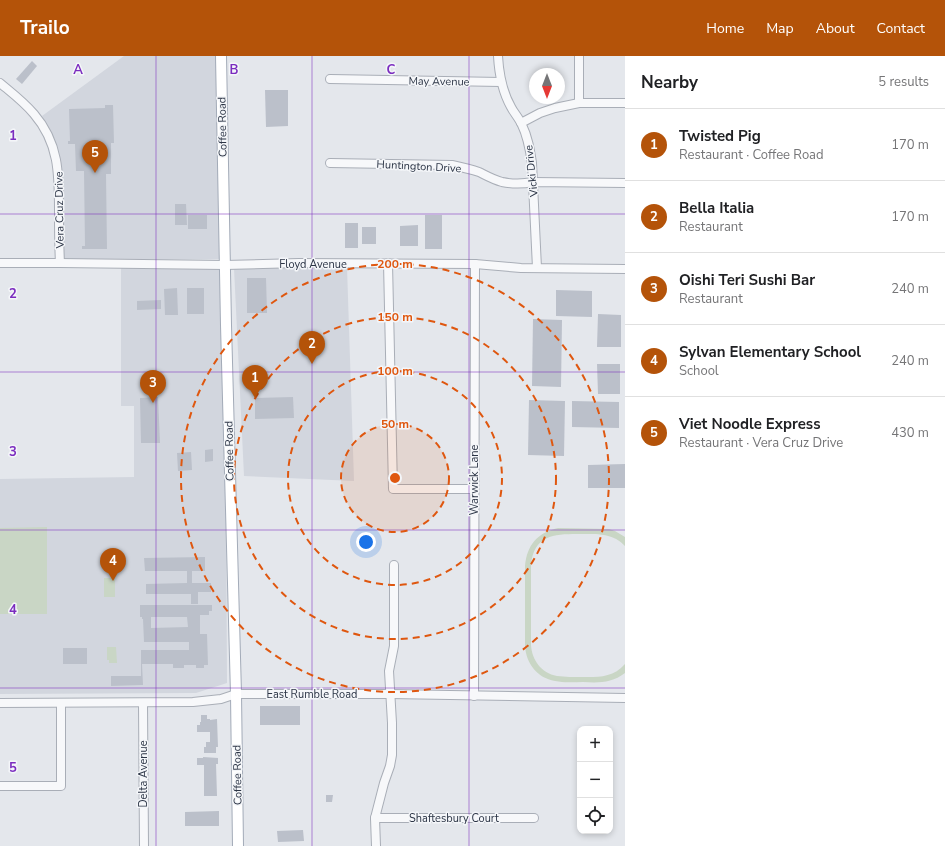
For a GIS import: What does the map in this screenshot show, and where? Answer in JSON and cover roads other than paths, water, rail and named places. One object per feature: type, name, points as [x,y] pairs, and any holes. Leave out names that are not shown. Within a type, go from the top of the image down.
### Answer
[{"type":"main road","name":"Coffee Road","points":[[221,56],[226,325],[236,694],[238,846]]},
{"type":"street","name":"Vicki Drive","points":[[498,56],[501,82],[505,95],[510,106],[521,122],[530,147],[537,268]]},
{"type":"street","points":[[579,56],[579,103]]},
{"type":"street","name":"May Avenue","points":[[330,80],[501,82]]},
{"type":"street","name":"Vera Cruz Drive","points":[[0,83],[25,104],[44,128],[50,140],[58,166],[60,263]]},
{"type":"street","points":[[521,122],[555,108],[579,103],[625,104]]},
{"type":"street","name":"Huntington Drive","points":[[330,163],[452,165],[465,168],[502,182],[522,184],[533,182],[625,183]]},
{"type":"street","name":"Floyd Avenue","points":[[0,263],[225,265],[388,263],[475,264],[521,268],[625,269]]},
{"type":"street","points":[[388,263],[393,489],[474,489]]},
{"type":"street","name":"Warwick Lane","points":[[474,696],[475,264]]},
{"type":"street","points":[[376,846],[375,818],[392,755],[389,671],[394,646],[394,565]]},
{"type":"street","name":"East Rumble Road","points":[[0,703],[193,702],[221,699],[236,694],[390,694],[625,698]]},
{"type":"street","name":"Delta Avenue","points":[[143,702],[144,846]]},
{"type":"street","points":[[0,786],[61,786],[62,703]]},
{"type":"street","name":"Shaftesbury Court","points":[[375,818],[534,818]]},
{"type":"place","name":"Viet Noodle Express","points":[[95,173]]},
{"type":"place","name":"Bella Italia","points":[[312,364]]},
{"type":"place","name":"Twisted Pig","points":[[255,398]]},
{"type":"place","name":"Oishi Teri Sushi Bar","points":[[153,403]]},
{"type":"place","name":"Sylvan Elementary School","points":[[113,581]]}]
